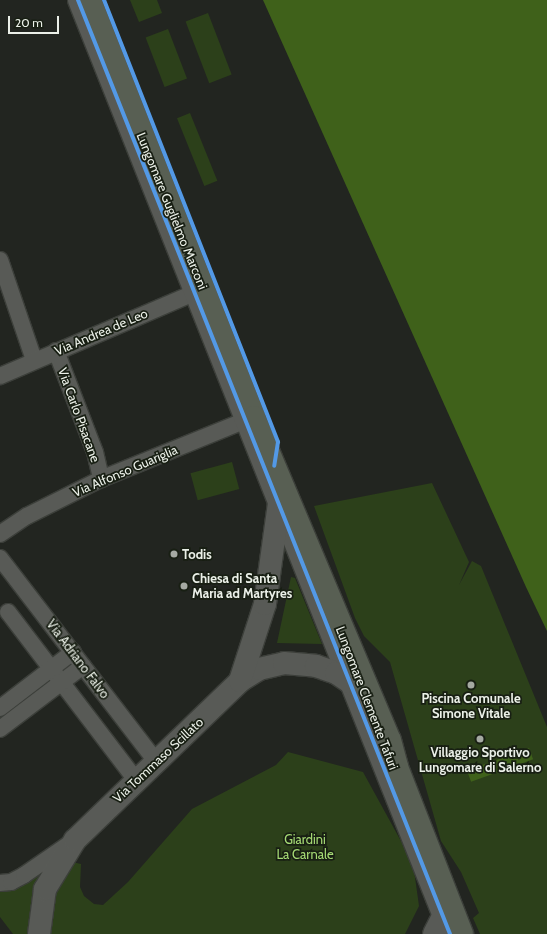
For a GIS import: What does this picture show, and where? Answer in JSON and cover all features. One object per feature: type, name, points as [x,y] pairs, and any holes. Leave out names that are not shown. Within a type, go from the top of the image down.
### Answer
[{"type":"main road","name":"Lungomare Guglielmo Marconi","points":[[90,0],[198,292],[269,468]]},
{"type":"main road","name":"Lungomare Clemente Tafuri","points":[[269,468],[379,713],[444,922],[462,934]]},
{"type":"main road","name":"Via Tommaso Scillato","points":[[240,680],[265,604],[279,503]]},
{"type":"main road","name":"Via Tommaso Scillato","points":[[39,934],[45,888],[75,840],[240,680],[259,668],[296,663],[326,669],[350,681],[360,689],[397,767]]},
{"type":"street","name":"Lungomare Guglielmo Marconi","points":[[78,0],[198,292]]},
{"type":"street","points":[[0,260],[34,360]]},
{"type":"street","name":"Via Andrea de Leo","points":[[0,376],[34,360],[198,292]]},
{"type":"street","name":"Via Carlo Pisacane","points":[[56,351],[95,452],[101,479]]},
{"type":"street","name":"Via Alfonso Guariglia","points":[[0,534],[27,516],[101,479],[249,420]]},
{"type":"street","name":"Lungomare Clemente Tafuri","points":[[269,468],[279,503],[444,922]]},
{"type":"street","name":"Via Adriano Falvo","points":[[0,558],[156,761]]},
{"type":"street","points":[[29,596],[4,614],[136,780]]},
{"type":"street","points":[[0,708],[73,652]]},
{"type":"street","points":[[0,729],[83,666]]},
{"type":"street","name":"Via Tommaso Scillato","points":[[0,883],[11,882],[24,875],[75,840]]},
{"type":"green space","points":[[130,0],[157,0],[162,13],[139,22]]},
{"type":"green space","points":[[208,13],[232,75],[209,83],[186,22]]},
{"type":"green space","points":[[168,29],[187,78],[165,87],[146,38]]},
{"type":"green space","points":[[190,113],[217,181],[204,186],[177,118]]},
{"type":"green space","points":[[232,462],[239,489],[198,500],[190,473]]},
{"type":"green space","name":"Villaggio Sportivo Lungomare di Salerno","points":[[432,483],[469,562],[459,585],[472,561],[481,566],[547,727],[547,934],[480,934],[473,918],[479,913],[461,872],[441,841],[390,662],[364,636],[355,618],[314,506]]},
{"type":"green space","points":[[291,577],[295,578],[322,644],[277,643]]},
{"type":"green space","name":"Giardini La Carnale","points":[[288,752],[363,772],[413,863],[419,906],[405,934],[44,934],[49,896],[72,862],[81,864],[80,887],[84,896],[94,904],[103,905],[128,882],[192,809],[276,765]]},
{"type":"green space","points":[[42,875],[29,934],[13,934],[0,917],[0,887]]},
{"type":"shaded area","points":[[263,0],[547,0],[547,631],[526,587]]},
{"type":"shaded area","points":[[529,748],[533,759],[471,782],[467,771]]},
{"type":"cycle path","points":[[78,0],[450,934]]},
{"type":"cycle path","points":[[104,0],[278,442],[274,466]]},
{"type":"place","name":"Todis","points":[[174,554]]},
{"type":"place","name":"Chiesa di Santa Maria ad Martyres","points":[[184,586]]},
{"type":"place","name":"Piscina Comunale Simone Vitale","points":[[471,685]]},
{"type":"place","name":"Villaggio Sportivo Lungomare di Salerno","points":[[480,739]]}]
